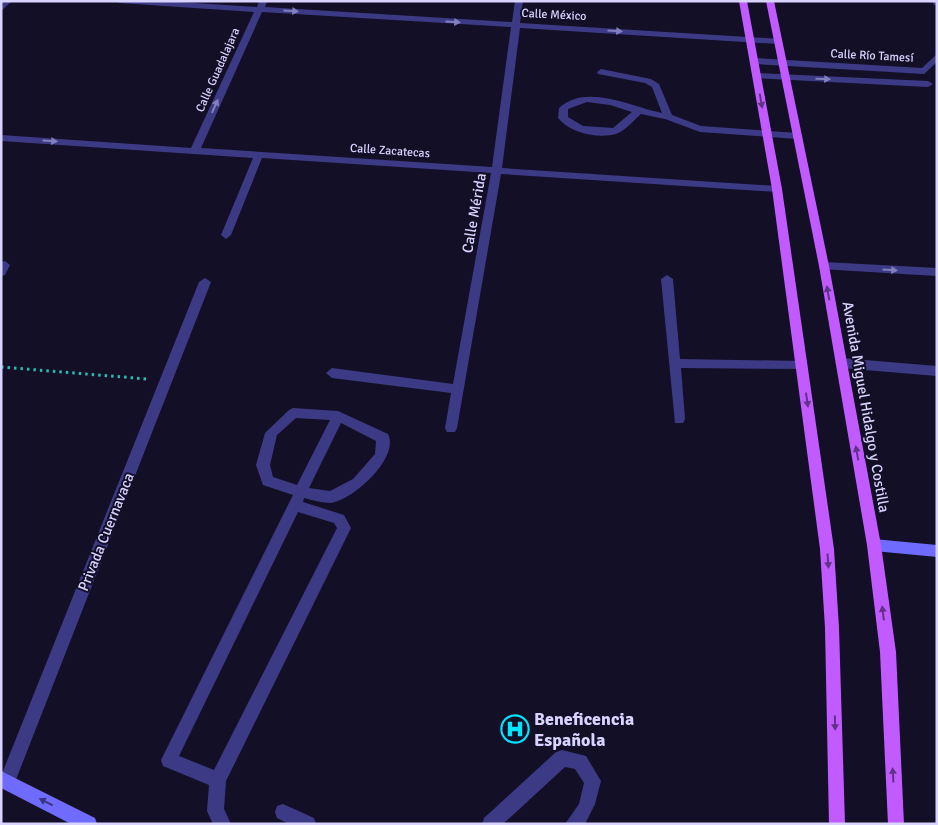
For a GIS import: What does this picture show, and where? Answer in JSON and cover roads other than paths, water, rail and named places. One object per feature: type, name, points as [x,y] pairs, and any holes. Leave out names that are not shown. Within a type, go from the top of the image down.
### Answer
[{"type":"main road","points":[[743,1],[777,189],[827,549],[832,628],[837,824]]},
{"type":"main road","name":"Avenida Miguel Hidalgo y Costilla","points":[[770,1],[824,266],[874,545],[888,652],[896,824]]},
{"type":"main road","points":[[874,545],[937,551]]},
{"type":"main road","points":[[4,780],[89,824]]},
{"type":"street","points":[[1,9],[8,1]]},
{"type":"street","name":"Calle México","points":[[120,1],[261,5],[515,26],[778,41]]},
{"type":"street","name":"Calle Mérida","points":[[451,428],[497,170],[518,1]]},
{"type":"street","name":"Calle Guadalajara","points":[[195,150],[261,5]]},
{"type":"street","points":[[924,71],[937,57]]},
{"type":"street","name":"Calle Río Tamesí","points":[[754,61],[924,71],[928,84],[757,76]]},
{"type":"street","points":[[601,72],[648,81],[656,86],[668,117]]},
{"type":"street","points":[[928,84],[937,91]]},
{"type":"street","points":[[639,111],[615,131],[592,131],[570,126],[563,118],[564,108],[586,99],[612,102],[639,111],[668,117],[700,129],[798,136]]},
{"type":"street","name":"Calle Zacatecas","points":[[1,138],[777,189]]},
{"type":"street","points":[[226,235],[259,154]]},
{"type":"street","points":[[824,266],[937,272]]},
{"type":"street","points":[[667,279],[679,419]]},
{"type":"street","name":"Privada Cuernavaca","points":[[4,780],[205,282]]},
{"type":"street","points":[[674,363],[802,366]]},
{"type":"street","points":[[841,363],[937,371]]},
{"type":"street","points":[[332,373],[458,389]]},
{"type":"street","points":[[223,824],[215,811],[218,780],[344,528],[339,519],[297,499],[268,480],[263,465],[271,433],[293,412],[338,416],[383,438],[381,456],[358,483],[331,497],[297,499]]},
{"type":"street","points":[[218,780],[169,760],[338,416]]},
{"type":"street","points":[[490,824],[562,758],[580,762],[593,780],[590,801],[579,819],[573,824]]},
{"type":"street","points":[[283,812],[308,824]]},
{"type":"place","name":"Beneficencia Española","points":[[515,729]]}]
